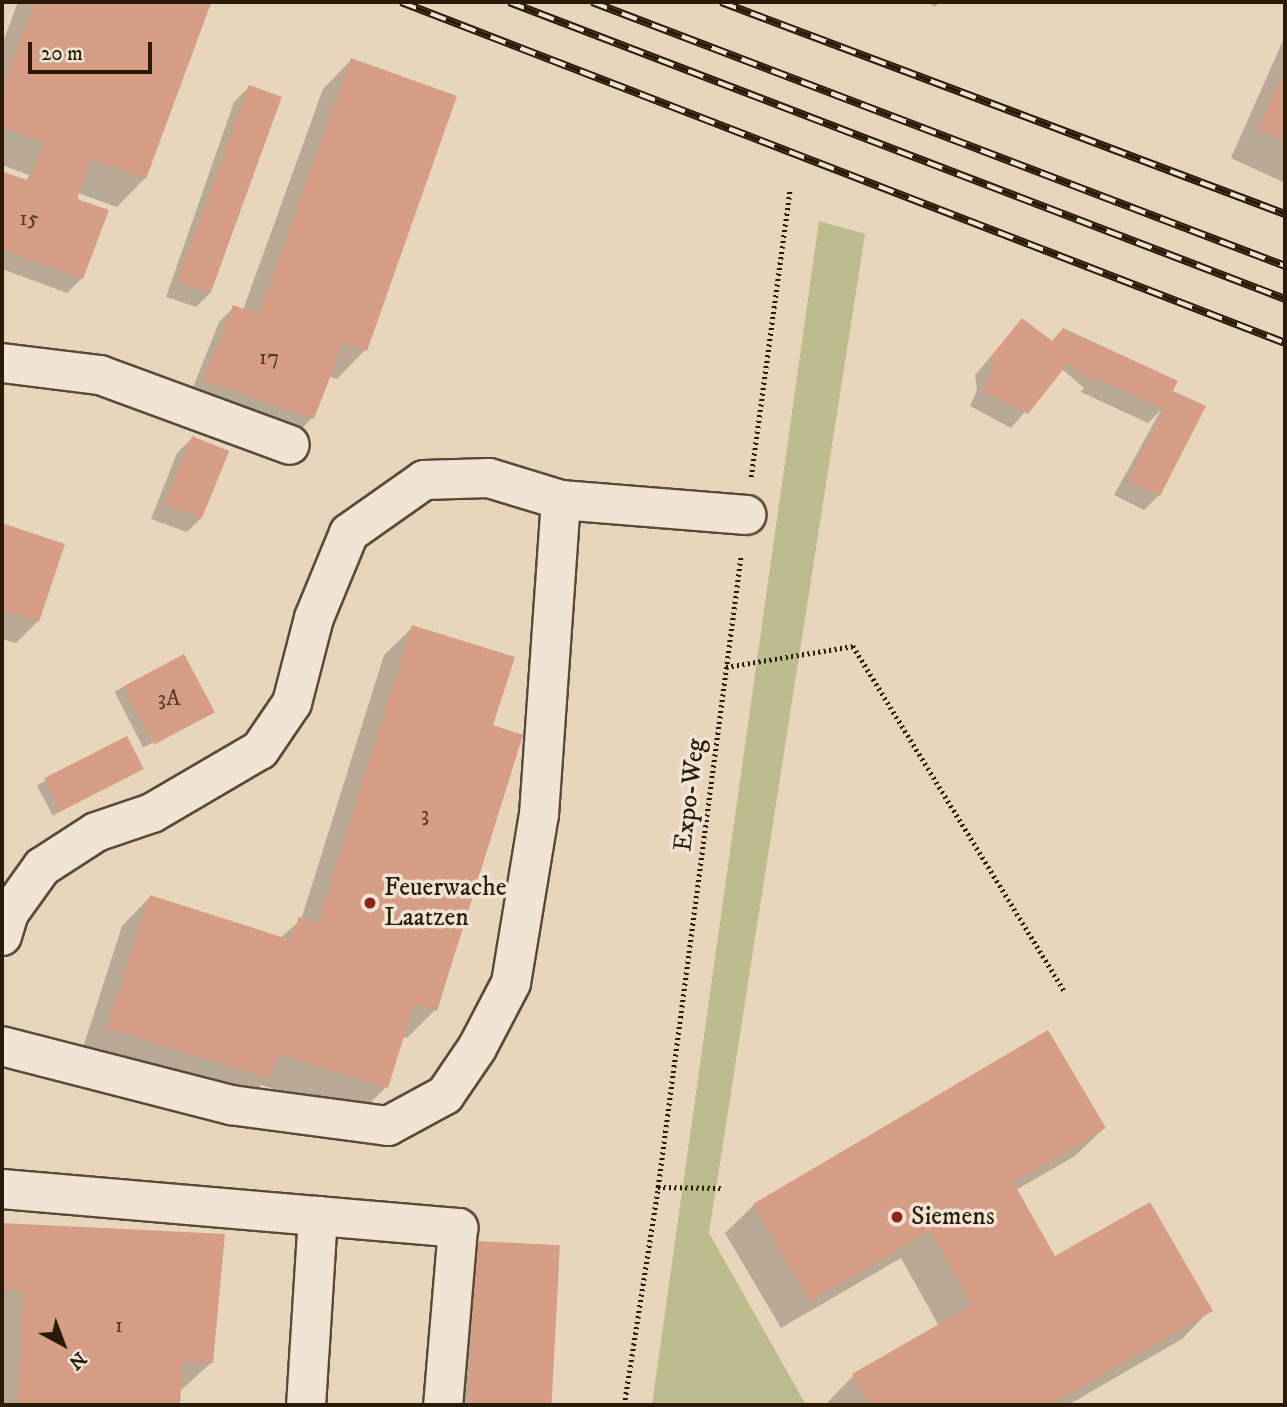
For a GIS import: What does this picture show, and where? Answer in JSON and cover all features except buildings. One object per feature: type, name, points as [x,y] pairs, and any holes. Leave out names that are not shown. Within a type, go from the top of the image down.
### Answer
[{"type":"lane","points":[[4,363],[100,375],[290,445]]},
{"type":"lane","points":[[2,936],[9,914],[42,867],[96,832],[152,813],[260,750],[292,703],[314,618],[349,534],[424,480],[489,478],[561,500],[746,515]]},
{"type":"lane","points":[[2,1046],[231,1105],[388,1126],[445,1095],[477,1048],[511,983],[539,814],[561,500]]},
{"type":"lane","points":[[2,1189],[458,1228],[443,1405]]},
{"type":"lane","points":[[306,1405],[318,1216]]},
{"type":"path","name":"Expo-Weg","points":[[624,1405],[658,1187],[790,190]]},
{"type":"path","points":[[726,667],[853,646],[1064,990]]},
{"type":"path","points":[[658,1187],[723,1188]]},
{"type":"green space","points":[[819,221],[865,234],[709,1233],[806,1405],[652,1405]]},
{"type":"railway","points":[[401,2],[1285,343]]},
{"type":"railway","points":[[509,2],[1285,299]]},
{"type":"railway","points":[[592,2],[1285,266]]},
{"type":"railway","points":[[721,2],[1285,214]]},
{"type":"place","name":"Feuerwache Laatzen","points":[[370,903]]},
{"type":"place","name":"Siemens","points":[[897,1217]]}]
